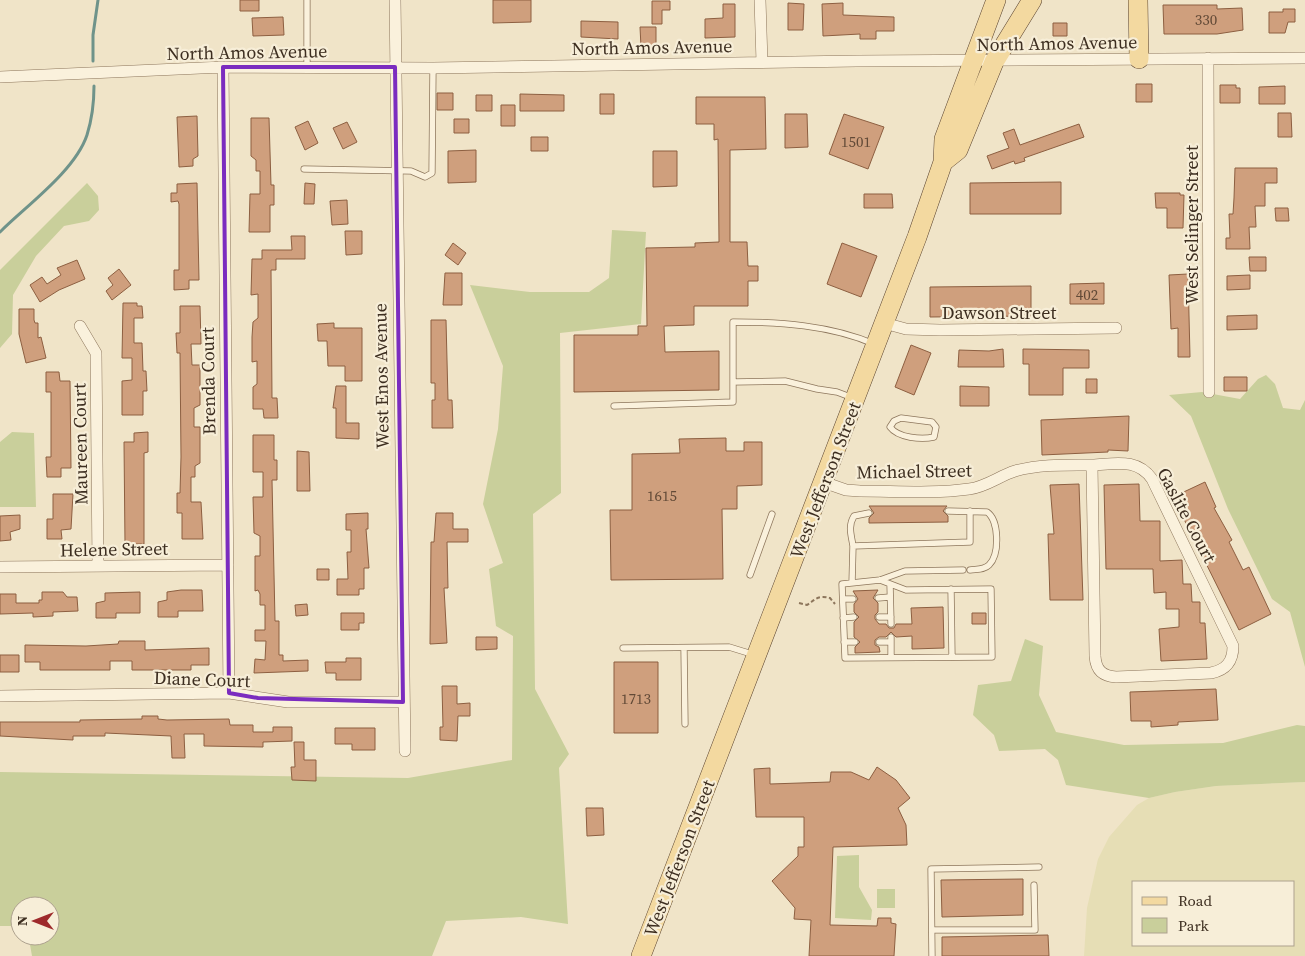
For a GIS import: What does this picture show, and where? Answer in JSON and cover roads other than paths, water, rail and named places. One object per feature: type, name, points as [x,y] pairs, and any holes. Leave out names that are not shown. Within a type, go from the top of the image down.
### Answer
[{"type":"main road","name":"West Jefferson Street","points":[[641,956],[884,323],[943,162],[944,139],[996,0]]},
{"type":"main road","points":[[943,162],[958,150],[994,62],[1032,0]]},
{"type":"main road","points":[[1138,0],[1139,59]]},
{"type":"street","name":"West Enos Avenue","points":[[395,0],[394,67],[404,751]]},
{"type":"street","points":[[760,0],[762,62]]},
{"type":"street","name":"West Selinger Street","points":[[1208,58],[1209,392]]},
{"type":"street","name":"North Amos Avenue","points":[[0,76],[224,67],[433,68],[762,62],[994,62],[1305,58]]},
{"type":"street","name":"Brenda Court","points":[[224,67],[228,693]]},
{"type":"street","name":"Dawson Street","points":[[884,323],[906,329],[940,330],[1116,328]]},
{"type":"street","name":"Maureen Court","points":[[80,326],[96,353],[98,566]]},
{"type":"street","name":"Michael Street","points":[[823,482],[846,490],[860,491],[969,489],[1022,470],[1047,466],[1092,465]]},
{"type":"street","name":"Gaslite Court","points":[[1092,465],[1134,465],[1142,468],[1152,479],[1233,646],[1231,661],[1224,669],[1211,673],[1116,676],[1102,673],[1098,668],[1095,656],[1092,465]]},
{"type":"street","name":"Helene Street","points":[[0,567],[228,565]]},
{"type":"street","name":"Diane Court","points":[[0,696],[228,693],[288,702],[403,702]]},
{"type":"lane","points":[[307,0],[307,68]]},
{"type":"lane","points":[[304,169],[411,171],[425,177],[432,173],[433,68]]},
{"type":"lane","points":[[614,406],[733,402],[732,322],[778,322],[858,337],[876,344]]},
{"type":"lane","points":[[733,382],[785,381],[856,398]]},
{"type":"lane","points":[[901,418],[932,422],[936,427],[934,437],[928,438],[905,436],[893,432],[890,427],[894,421],[901,418]]},
{"type":"lane","points":[[880,580],[906,590],[991,589],[992,657],[845,658],[842,584],[880,580],[905,571],[982,569],[990,564],[995,554],[996,538],[992,516],[987,512],[948,511]]},
{"type":"lane","points":[[854,546],[970,542],[970,511]]},
{"type":"lane","points":[[852,583],[854,546],[850,529],[851,521],[854,516],[869,513]]},
{"type":"lane","points":[[750,574],[772,514]]},
{"type":"lane","points":[[890,584],[891,624]]},
{"type":"lane","points":[[951,589],[952,657]]},
{"type":"lane","points":[[878,598],[890,597]]},
{"type":"lane","points":[[843,598],[854,598]]},
{"type":"lane","points":[[844,618],[854,617]]},
{"type":"lane","points":[[878,617],[891,617]]},
{"type":"lane","points":[[879,642],[891,639],[891,657]]},
{"type":"lane","points":[[844,642],[855,642]]},
{"type":"lane","points":[[623,648],[729,648],[757,656]]},
{"type":"lane","points":[[684,648],[685,724]]},
{"type":"lane","points":[[932,956],[931,869],[1039,867]]},
{"type":"lane","points":[[932,930],[1035,930],[1034,886]]},
{"type":"waterway","points":[[93,61],[93,35],[98,0]]},
{"type":"waterway","points":[[0,232],[49,187],[72,162],[87,135],[93,105],[94,86]]}]
